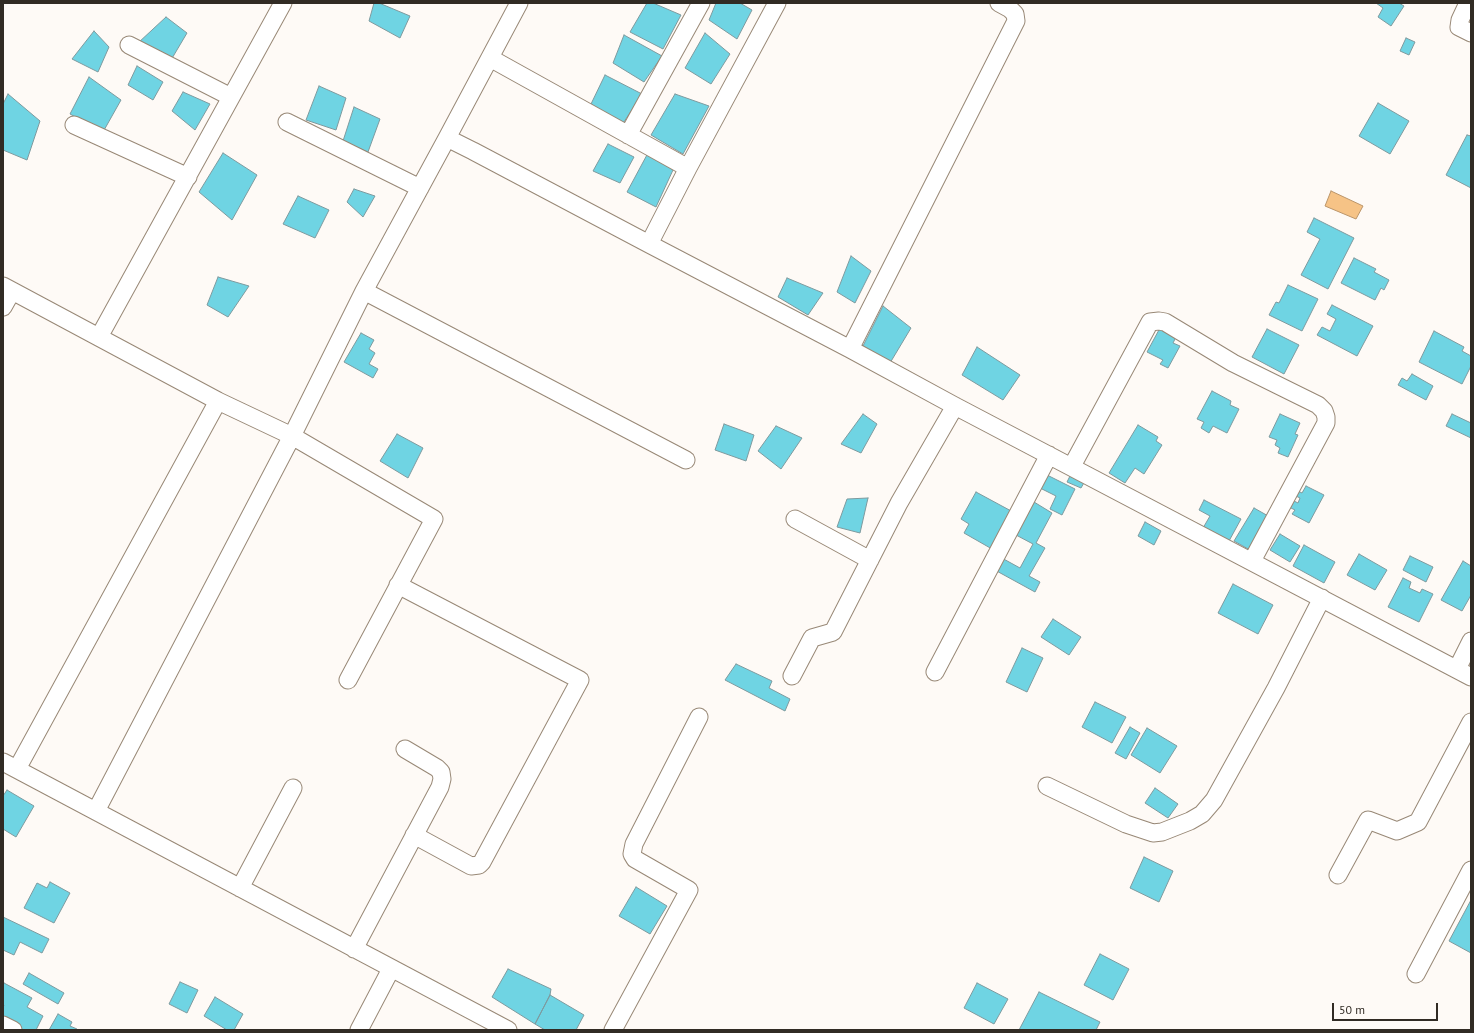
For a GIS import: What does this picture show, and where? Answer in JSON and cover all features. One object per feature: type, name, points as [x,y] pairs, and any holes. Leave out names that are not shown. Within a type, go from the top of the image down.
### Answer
[{"type":"street","points":[[99,338],[282,3]]},
{"type":"street","points":[[96,812],[292,436],[364,290],[519,3]]},
{"type":"street","points":[[628,135],[701,3]]},
{"type":"street","points":[[649,244],[688,168],[778,3]]},
{"type":"street","points":[[850,349],[1016,21],[1015,14],[1010,9],[998,3]]},
{"type":"street","points":[[1468,3],[1460,20],[1460,27],[1471,33]]},
{"type":"street","points":[[129,45],[231,97]]},
{"type":"street","points":[[490,58],[688,168]]},
{"type":"street","points":[[287,122],[420,188]]},
{"type":"street","points":[[74,125],[188,177]]},
{"type":"street","points":[[447,138],[1464,673],[1471,641]]},
{"type":"street","points":[[3,308],[7,288],[218,401],[292,436],[434,519],[348,680]]},
{"type":"street","points":[[364,290],[686,460]]},
{"type":"street","points":[[1072,466],[1150,322],[1158,320],[1165,322],[1233,363],[1318,405],[1324,410],[1326,422],[1252,561]]},
{"type":"street","points":[[218,401],[10,766],[508,1030]]},
{"type":"street","points":[[792,676],[812,638],[833,632],[899,503],[955,406]]},
{"type":"street","points":[[935,672],[1048,455]]},
{"type":"street","points":[[795,519],[870,560]]},
{"type":"street","points":[[398,585],[580,680],[479,865],[471,866],[414,835]]},
{"type":"street","points":[[1047,786],[1126,824],[1153,832],[1162,832],[1190,821],[1202,814],[1214,800],[1225,781],[1276,688],[1322,598]]},
{"type":"street","points":[[613,1030],[689,890],[635,859],[632,854],[634,844],[699,717]]},
{"type":"street","points":[[1338,875],[1368,820],[1397,831],[1418,822],[1471,722]]},
{"type":"street","points":[[354,949],[440,787],[442,779],[441,772],[437,768],[405,749]]},
{"type":"street","points":[[240,888],[293,788]]},
{"type":"street","points":[[1416,974],[1471,870]]},
{"type":"street","points":[[359,1030],[391,969]]},
{"type":"street","points":[[3,1025],[13,1030]]},
{"type":"shaded area","points":[[1331,191],[1363,206],[1356,219],[1325,206]]},
{"type":"building","points":[[374,3],[379,3],[410,16],[400,38],[369,21]]},
{"type":"building","points":[[647,3],[653,3],[681,15],[663,49],[630,32]]},
{"type":"building","points":[[716,3],[740,3],[752,10],[737,39],[709,20]]},
{"type":"building","points":[[1376,3],[1399,3],[1404,6],[1391,26],[1378,17],[1383,8]]},
{"type":"building","points":[[166,17],[187,33],[171,60],[138,43]]},
{"type":"building","points":[[94,31],[109,47],[98,72],[72,59]]},
{"type":"building","points":[[705,33],[730,54],[711,84],[685,68]]},
{"type":"building","points":[[624,35],[662,56],[644,82],[613,63]]},
{"type":"building","points":[[1406,38],[1415,42],[1409,55],[1400,51]]},
{"type":"building","points":[[137,66],[163,82],[153,100],[128,85]]},
{"type":"building","points":[[605,75],[642,94],[622,125],[591,104]]},
{"type":"building","points":[[89,77],[121,100],[103,132],[70,114]]},
{"type":"building","points":[[319,86],[346,98],[336,130],[306,120]]},
{"type":"building","points":[[183,92],[210,104],[195,130],[172,111]]},
{"type":"building","points":[[8,94],[40,121],[27,160],[3,150],[3,104]]},
{"type":"building","points":[[675,94],[709,106],[683,154],[651,135]]},
{"type":"building","points":[[1378,103],[1409,121],[1390,154],[1359,136]]},
{"type":"building","points":[[354,107],[380,119],[368,152],[343,141]]},
{"type":"building","points":[[1467,135],[1471,136],[1471,188],[1446,175]]},
{"type":"building","points":[[608,144],[634,157],[620,183],[593,171]]},
{"type":"building","points":[[223,153],[257,175],[232,220],[199,192]]},
{"type":"building","points":[[648,153],[673,170],[656,207],[627,192]]},
{"type":"building","points":[[354,189],[375,196],[363,217],[347,202]]},
{"type":"building","points":[[298,196],[329,210],[315,238],[283,224]]},
{"type":"building","points":[[1314,218],[1354,238],[1328,289],[1301,275],[1320,239],[1307,232]]},
{"type":"building","points":[[851,256],[871,271],[855,303],[837,292]]},
{"type":"building","points":[[1354,258],[1376,269],[1374,272],[1389,280],[1384,290],[1381,288],[1375,300],[1341,283]]},
{"type":"building","points":[[218,277],[249,286],[228,317],[207,305]]},
{"type":"building","points":[[787,278],[823,293],[808,315],[778,297]]},
{"type":"building","points":[[1288,285],[1318,299],[1302,331],[1269,315],[1276,302],[1279,303]]},
{"type":"building","points":[[1332,305],[1373,326],[1357,356],[1317,335],[1322,327],[1330,331],[1336,319],[1327,314]]},
{"type":"building","points":[[883,306],[911,328],[890,363],[863,346]]},
{"type":"building","points":[[1160,328],[1176,337],[1173,343],[1180,346],[1168,368],[1160,364],[1163,360],[1147,352]]},
{"type":"building","points":[[1267,329],[1299,345],[1284,374],[1252,357]]},
{"type":"building","points":[[1434,331],[1464,347],[1462,351],[1471,356],[1471,366],[1462,384],[1419,362]]},
{"type":"building","points":[[361,333],[374,340],[369,349],[375,353],[369,364],[378,369],[373,378],[344,362]]},
{"type":"building","points":[[977,347],[1020,375],[1003,400],[962,375]]},
{"type":"building","points":[[1412,374],[1433,386],[1426,400],[1398,385],[1402,378],[1407,381]]},
{"type":"building","points":[[1212,391],[1231,401],[1230,405],[1239,409],[1227,433],[1213,426],[1209,433],[1201,428],[1204,422],[1197,419]]},
{"type":"building","points":[[863,414],[877,424],[861,453],[841,444]]},
{"type":"building","points":[[1280,414],[1300,423],[1295,434],[1298,435],[1288,457],[1278,453],[1280,448],[1275,445],[1277,440],[1269,437]]},
{"type":"building","points":[[1452,414],[1471,423],[1471,438],[1446,426]]},
{"type":"building","points":[[724,424],[754,435],[746,461],[715,450]]},
{"type":"building","points":[[1138,425],[1158,437],[1156,441],[1162,445],[1144,474],[1135,468],[1125,483],[1109,473]]},
{"type":"building","points":[[776,426],[802,438],[781,469],[758,451]]},
{"type":"building","points":[[397,434],[423,448],[408,478],[380,461]]},
{"type":"building","points":[[1071,474],[1085,481],[1081,488],[1067,482]]},
{"type":"building","points":[[1047,475],[1075,489],[1062,515],[1050,509],[1056,496],[1040,488]]},
{"type":"building","points":[[1306,486],[1324,495],[1309,523],[1292,514],[1295,510],[1289,507],[1292,500],[1298,503],[1300,498],[1296,496],[1298,491],[1302,493]]},
{"type":"building","points":[[976,492],[1013,512],[992,549],[964,533],[969,524],[961,519]]},
{"type":"building","points":[[868,498],[860,533],[837,527],[847,499]]},
{"type":"building","points":[[1204,500],[1241,519],[1229,541],[1203,528],[1210,516],[1199,510]]},
{"type":"building","points":[[1034,502],[1052,513],[1036,543],[1045,548],[1029,576],[1040,582],[1035,592],[993,569],[1000,557],[1020,568],[1033,544],[1016,535]]},
{"type":"building","points":[[1254,508],[1270,517],[1250,550],[1234,541]]},
{"type":"building","points":[[1145,522],[1161,531],[1154,545],[1138,536]]},
{"type":"building","points":[[1280,534],[1300,546],[1290,562],[1270,550]]},
{"type":"building","points":[[1304,545],[1335,562],[1324,583],[1293,566]]},
{"type":"building","points":[[1359,554],[1387,570],[1375,590],[1347,575]]},
{"type":"building","points":[[1410,556],[1433,567],[1426,582],[1403,570]]},
{"type":"building","points":[[1463,561],[1471,566],[1471,595],[1462,611],[1441,600]]},
{"type":"building","points":[[1403,578],[1411,582],[1409,588],[1420,593],[1422,589],[1433,594],[1419,622],[1388,607]]},
{"type":"building","points":[[1233,584],[1273,605],[1258,634],[1218,613]]},
{"type":"building","points":[[1053,619],[1081,637],[1069,655],[1041,637]]},
{"type":"building","points":[[1022,648],[1043,658],[1027,692],[1006,682]]},
{"type":"building","points":[[736,664],[772,681],[769,688],[790,699],[785,711],[725,680]]},
{"type":"building","points":[[1095,702],[1126,717],[1112,743],[1082,727]]},
{"type":"building","points":[[1130,727],[1140,733],[1126,759],[1115,753]]},
{"type":"building","points":[[1147,728],[1177,746],[1160,773],[1131,755]]},
{"type":"building","points":[[1155,788],[1178,804],[1168,818],[1145,803]]},
{"type":"building","points":[[7,790],[34,806],[16,837],[3,829],[3,796]]},
{"type":"building","points":[[1144,857],[1173,871],[1159,902],[1130,888]]},
{"type":"building","points":[[50,882],[70,893],[54,923],[24,908],[37,883],[47,888]]},
{"type":"building","points":[[636,887],[667,906],[650,934],[619,916]]},
{"type":"building","points":[[1471,900],[1471,953],[1449,941]]},
{"type":"building","points":[[3,917],[49,939],[42,953],[20,942],[14,955],[3,950]]},
{"type":"building","points":[[1100,954],[1129,969],[1113,1000],[1084,985]]},
{"type":"building","points":[[508,969],[551,989],[550,995],[535,1024],[492,997]]},
{"type":"building","points":[[29,973],[64,993],[58,1004],[23,984]]},
{"type":"building","points":[[180,982],[198,990],[187,1013],[169,1004]]},
{"type":"building","points":[[4,983],[32,998],[27,1007],[43,1016],[36,1030],[20,1030],[3,1021]]},
{"type":"building","points":[[977,983],[1008,999],[994,1024],[964,1008]]},
{"type":"building","points":[[1039,992],[1100,1022],[1096,1030],[1019,1030]]},
{"type":"building","points":[[550,995],[584,1015],[576,1030],[545,1030],[535,1024]]},
{"type":"building","points":[[215,997],[243,1014],[234,1030],[227,1030],[204,1016]]},
{"type":"building","points":[[58,1014],[72,1022],[70,1026],[77,1029],[49,1030]]}]
